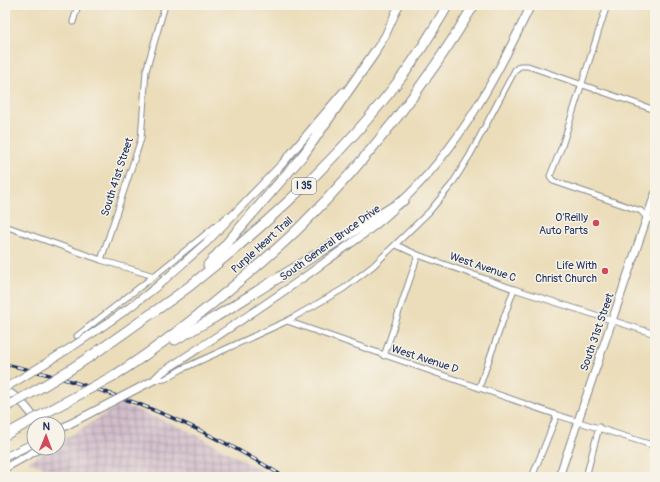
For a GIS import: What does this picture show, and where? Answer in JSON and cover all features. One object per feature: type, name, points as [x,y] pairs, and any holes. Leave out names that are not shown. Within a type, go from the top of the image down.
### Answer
[{"type":"highway","name":"Purple Heart Trail","points":[[5,407],[32,393],[80,364],[190,286],[279,210],[344,147],[400,79],[430,35],[448,5]]},
{"type":"highway","name":"Purple Heart Trail","points":[[5,435],[115,375],[180,330],[245,277],[301,227],[358,164],[414,96],[458,32],[474,5]]},
{"type":"highway","points":[[190,286],[304,154],[375,52]]},
{"type":"highway","points":[[115,375],[217,316],[404,200]]},
{"type":"main road","points":[[33,416],[21,402],[5,389],[62,354],[112,320],[146,295],[206,243],[283,163],[375,52],[385,36],[399,5]]},
{"type":"main road","name":"South General Bruce Drive","points":[[66,426],[154,380],[161,373],[262,307],[380,222],[430,174],[462,132],[478,107],[531,5]]},
{"type":"main road","name":"South 31st Street","points":[[559,477],[655,194]]},
{"type":"main road","points":[[5,457],[26,446]]},
{"type":"main road","points":[[5,468],[27,456]]},
{"type":"street","points":[[73,22],[78,5]]},
{"type":"street","name":"South 41st Street","points":[[101,260],[141,139],[146,71],[165,5]]},
{"type":"street","points":[[608,5],[562,146],[550,176],[553,181],[642,211],[647,218],[655,221]]},
{"type":"street","name":"South General Bruce Drive","points":[[154,380],[165,379],[182,369],[287,321],[343,289],[373,266],[429,212],[452,184],[470,155],[515,70],[520,66],[528,66],[582,85]]},
{"type":"street","points":[[582,85],[655,110]]},
{"type":"street","points":[[77,336],[248,200]]},
{"type":"street","points":[[5,226],[101,260],[154,276]]},
{"type":"street","name":"West Avenue C","points":[[396,245],[418,255],[514,289],[655,334]]},
{"type":"street","points":[[384,356],[418,255]]},
{"type":"street","points":[[479,388],[514,289]]},
{"type":"street","name":"West Avenue D","points":[[287,321],[384,356],[578,422],[599,427]]},
{"type":"street","points":[[532,477],[558,415]]},
{"type":"street","points":[[586,477],[599,427],[655,446]]},
{"type":"shaded area","points":[[121,404],[185,429],[263,471],[262,477],[76,477],[28,462],[37,456],[66,456],[66,438]]},
{"type":"railway","points":[[5,364],[78,383],[150,408],[218,440],[284,477]]},
{"type":"place","name":"O'Reilly Auto Parts","points":[[596,223]]},
{"type":"place","name":"Life With Christ Church","points":[[605,271]]}]
